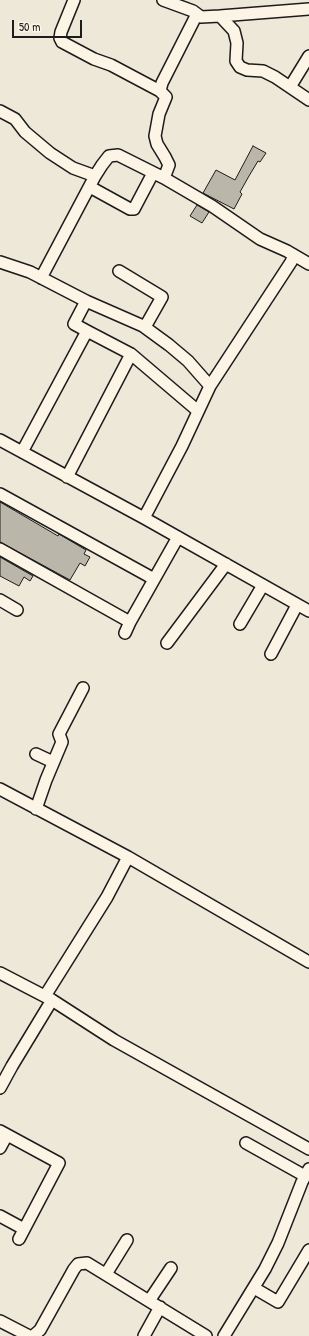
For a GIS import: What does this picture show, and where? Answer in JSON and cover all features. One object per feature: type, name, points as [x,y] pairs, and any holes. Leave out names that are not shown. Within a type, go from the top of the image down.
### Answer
[{"type":"street","points":[[74,0],[61,32],[60,38],[62,42],[160,91],[166,97],[159,114],[155,136],[156,144],[169,165],[134,209],[130,209],[90,187]]},
{"type":"street","points":[[163,0],[201,17],[309,9]]},
{"type":"street","points":[[160,91],[162,82],[197,14]]},
{"type":"street","points":[[220,16],[234,31],[237,43],[236,61],[240,67],[247,70],[263,72],[290,87],[309,100]]},
{"type":"street","points":[[290,87],[309,56]]},
{"type":"street","points":[[0,111],[15,119],[25,132],[50,153],[73,168],[96,176]]},
{"type":"street","points":[[41,278],[102,165],[109,156],[118,155],[212,206],[260,239],[309,264]]},
{"type":"street","points":[[144,518],[182,446],[210,386],[291,262],[294,255]]},
{"type":"street","points":[[0,262],[30,272],[86,301],[145,327],[170,345],[188,361],[210,386]]},
{"type":"street","points":[[119,271],[162,297],[145,327]]},
{"type":"street","points":[[86,301],[74,324],[131,354],[198,411]]},
{"type":"street","points":[[22,452],[87,331]]},
{"type":"street","points":[[67,477],[131,354]]},
{"type":"street","points":[[1,443],[22,452],[144,518],[309,611]]},
{"type":"street","points":[[0,494],[154,579]]},
{"type":"street","points":[[125,632],[178,537]]},
{"type":"street","points":[[0,549],[130,622]]},
{"type":"street","points":[[167,643],[226,564]]},
{"type":"street","points":[[240,624],[263,585]]},
{"type":"street","points":[[0,600],[17,610]]},
{"type":"street","points":[[271,654],[297,605]]},
{"type":"street","points":[[36,809],[62,742],[58,734],[83,688]]},
{"type":"street","points":[[36,754],[53,762]]},
{"type":"street","points":[[0,789],[128,857],[309,962]]},
{"type":"street","points":[[0,1088],[48,998],[107,897],[128,857]]},
{"type":"street","points":[[0,973],[48,998],[114,1040],[309,1149]]},
{"type":"street","points":[[0,1148],[3,1133],[59,1163],[19,1239]]},
{"type":"street","points":[[224,1336],[265,1270],[278,1243],[307,1173],[246,1143]]},
{"type":"street","points":[[0,1216],[24,1229]]},
{"type":"street","points":[[106,1274],[126,1240]]},
{"type":"street","points":[[254,1288],[278,1302],[309,1250]]},
{"type":"street","points":[[33,1336],[40,1330],[74,1269],[78,1264],[87,1263],[206,1336]]},
{"type":"street","points":[[149,1301],[171,1268]]},
{"type":"street","points":[[148,1335],[160,1307]]},
{"type":"street","points":[[0,1321],[29,1336]]},
{"type":"building","points":[[253,146],[266,153],[260,162],[258,161],[249,176],[240,192],[242,194],[234,209],[203,193],[216,170],[235,180]]},
{"type":"building","points":[[197,205],[209,212],[202,223],[190,216]]},
{"type":"building","points":[[0,502],[58,536],[59,534],[86,550],[84,554],[90,557],[85,566],[80,563],[70,580],[0,542]]},
{"type":"building","points":[[0,557],[33,576],[30,581],[24,577],[19,586],[0,576]]}]
